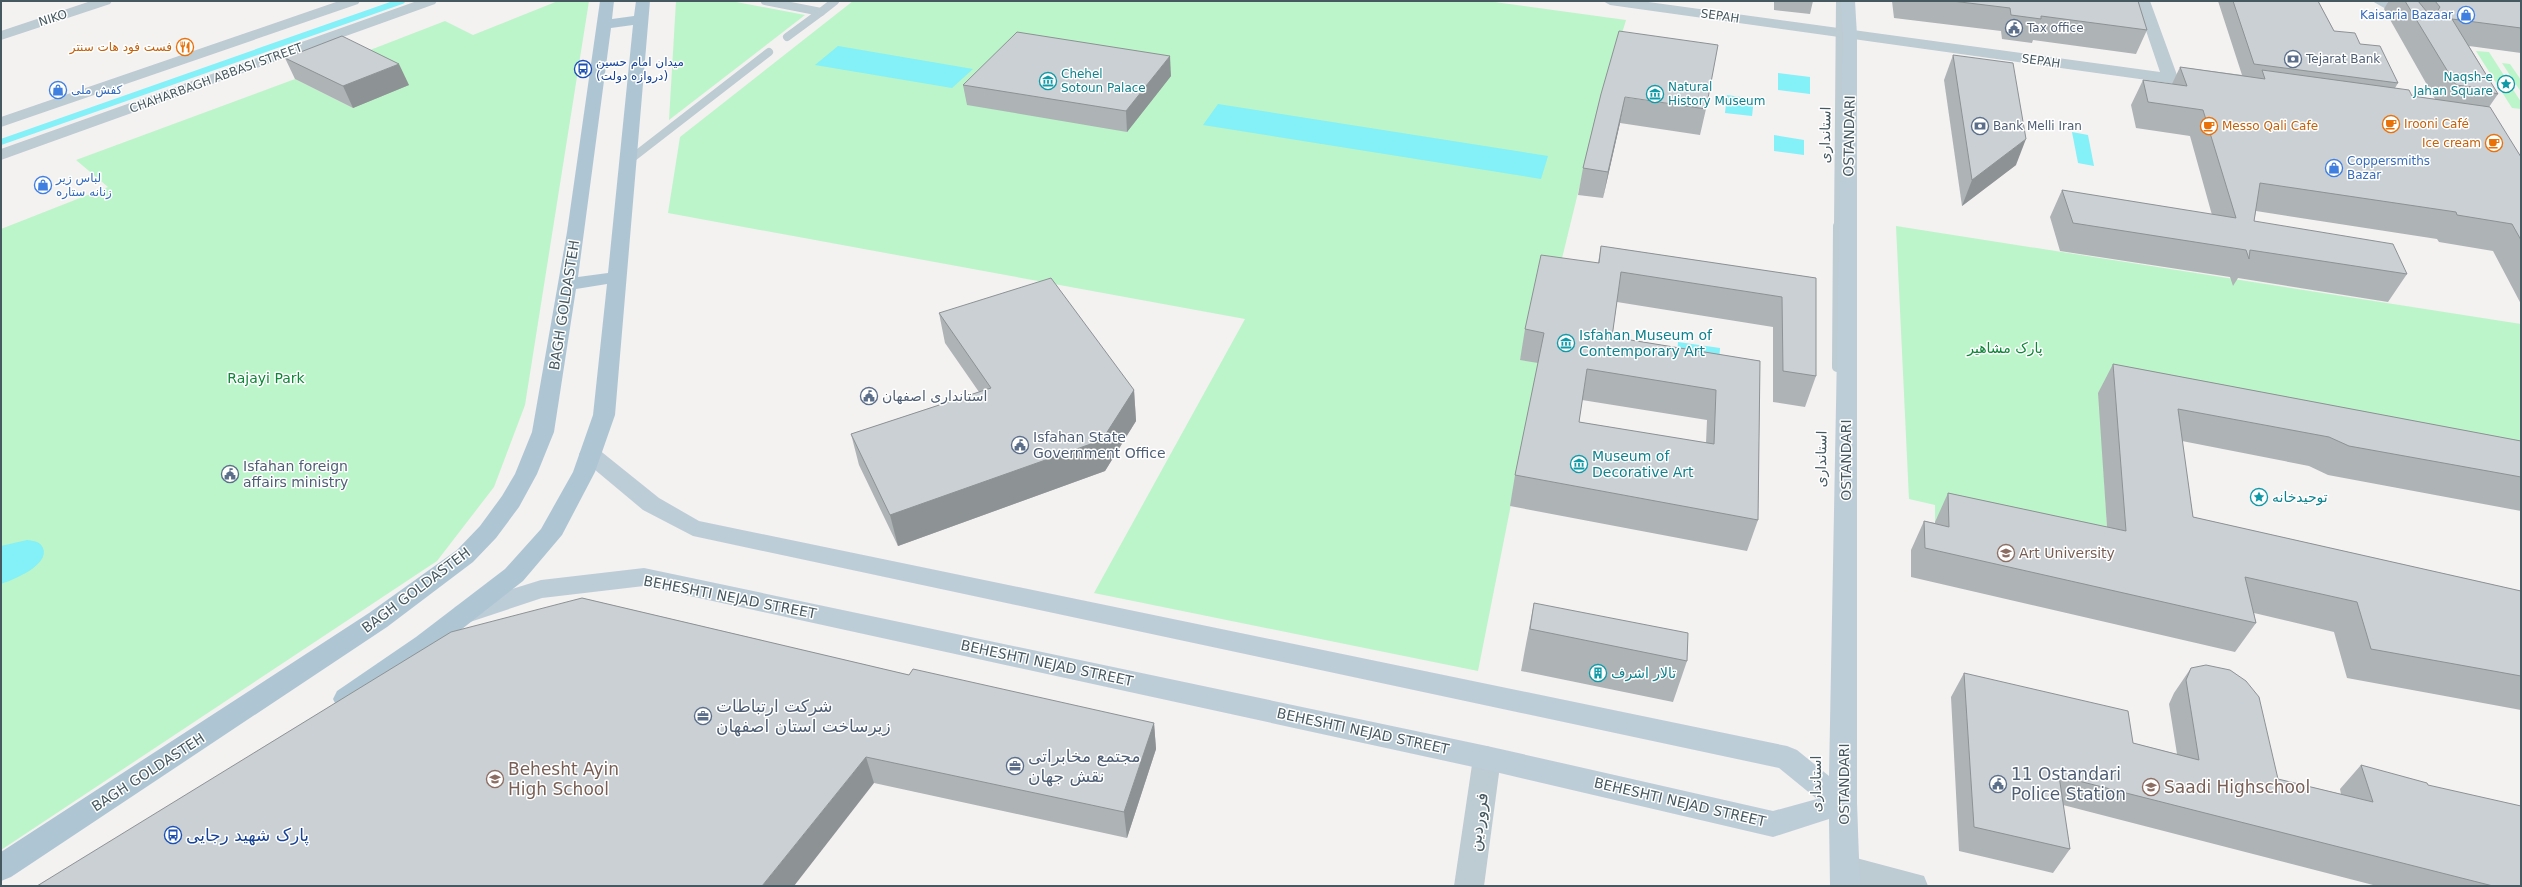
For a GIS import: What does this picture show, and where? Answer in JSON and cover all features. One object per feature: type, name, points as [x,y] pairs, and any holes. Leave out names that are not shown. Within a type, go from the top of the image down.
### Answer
[{"type":"main road","name":"BAGH GOLDASTEH","points":[[1,868],[378,620],[464,556],[488,532],[511,500],[526,474],[543,432],[567,285],[607,1]]},
{"type":"main road","name":"OSTANDARI","points":[[1845,877],[1837,811],[1845,34],[1848,1]]},
{"type":"main road","points":[[327,712],[463,614],[514,575],[550,535],[584,472],[604,414],[642,11],[604,24]]},
{"type":"main road","points":[[567,285],[616,277]]},
{"type":"main road","points":[[590,454],[651,504],[693,528],[1787,758],[1837,811]]},
{"type":"main road","name":"BEHESHTI NEJAD STREET","points":[[463,614],[541,589],[644,577],[1487,758],[1773,824],[1837,811]]},
{"type":"street","name":"NIKO","points":[[1,36],[105,1]]},
{"type":"street","name":"CHAHARBAGH ABBASI STREET","points":[[1,122],[353,1]]},
{"type":"street","name":"CHAHARBAGH ABBASI STREET","points":[[1,155],[430,1]]},
{"type":"street","name":"SEPAH","points":[[1610,1],[1660,4],[1845,34],[2218,85]]},
{"type":"street","points":[[2143,1],[2170,78]]},
{"type":"street","points":[[2379,1],[2407,15],[2418,31]]},
{"type":"street","name":"فروردین","points":[[1469,886],[1487,758]]},
{"type":"street","points":[[1845,877],[1913,886]]},
{"type":"lane","points":[[765,1],[821,12]]},
{"type":"lane","points":[[787,37],[836,1]]},
{"type":"lane","name":"استانداری","points":[[1832,678],[1845,34],[1840,1]]},
{"type":"lane","points":[[627,162],[769,52]]},
{"type":"lane","name":"استانداری","points":[[1831,779],[1837,811]]},
{"type":"green space","name":"Rajayi Park","points":[[558,1],[589,1],[525,405],[494,487],[437,561],[1,850],[1,229],[108,187],[76,160],[295,79],[353,108],[352,57],[445,21],[473,35]]},
{"type":"green space","points":[[676,1],[731,1],[805,15],[669,120]]},
{"type":"green space","points":[[853,1],[1487,1],[1626,20],[1596,119],[1555,287],[1520,359],[1539,363],[1478,671],[1094,593],[1245,319],[668,213],[680,137]]},
{"type":"green space","points":[[2476,51],[2489,52],[2521,102],[2521,109],[2512,108]]},
{"type":"green space","points":[[2502,63],[2510,64],[2521,80],[2521,92]]},
{"type":"green space","name":"پارک مشاهیر","points":[[1896,226],[2521,324],[2521,475],[2099,393],[2109,560],[1935,522],[1935,505],[1909,499]]},
{"type":"water","points":[[838,46],[973,69],[952,88],[815,65]]},
{"type":"water","points":[[1778,73],[1810,77],[1810,94],[1778,90]]},
{"type":"water","points":[[1727,95],[1754,99],[1752,116],[1725,113]]},
{"type":"water","points":[[1218,104],[1548,156],[1541,179],[1203,125]]},
{"type":"water","points":[[2072,132],[2088,135],[2094,166],[2078,163]]},
{"type":"water","points":[[1774,135],[1804,140],[1804,155],[1774,151]]},
{"type":"water","points":[[1678,342],[1720,348],[1719,362],[1677,354]]},
{"type":"water","points":[[27,540],[36,542],[42,546],[44,554],[41,560],[29,571],[1,584],[1,546]]},
{"type":"building","points":[[1952,1],[2138,1],[2147,30],[2041,16],[2041,19],[2011,15],[2010,8]]},
{"type":"building","points":[[2233,1],[2318,1],[2334,31],[2355,33],[2360,44],[2380,46],[2398,83],[2254,64]]},
{"type":"building","points":[[2405,1],[2418,1],[2427,12],[2437,12],[2440,7],[2435,1],[2521,1],[2521,28],[2452,19],[2498,94],[2487,89],[2456,85]]},
{"type":"building","points":[[1619,31],[1718,45],[1706,109],[1625,97],[1608,172],[1583,168],[1601,94]]},
{"type":"building","points":[[1017,32],[1170,56],[1126,111],[963,85]]},
{"type":"building","points":[[342,36],[399,64],[343,86],[285,58]]},
{"type":"building","points":[[1953,55],[2013,63],[2026,139],[1972,180]]},
{"type":"building","points":[[2180,67],[2265,79],[2262,70],[2409,90],[2412,96],[2490,107],[2521,157],[2521,240],[2512,224],[2457,215],[2456,212],[2260,183],[2254,221],[2393,244],[2407,274],[2250,250],[2249,259],[2246,250],[2073,223],[2062,190],[2236,218],[2203,110],[2148,102],[2143,80],[2187,86]]},
{"type":"building","points":[[1601,246],[1816,278],[1816,376],[1783,371],[1782,297],[1621,272],[1612,337],[1760,361],[1758,520],[1515,475],[1544,333],[1525,329],[1541,255],[1599,263]],"holes":[[[1587,369],[1716,390],[1714,444],[1579,422]]]},
{"type":"building","name":"Isfahan State Government Office","points":[[1051,278],[1134,390],[1102,440],[890,515],[851,434],[991,388],[939,313]]},
{"type":"building","points":[[2113,364],[2521,441],[2521,477],[2349,446],[2329,437],[2178,409],[2193,517],[2521,591],[2521,676],[2371,649],[2357,602],[2245,577],[2256,623],[1925,548],[1924,521],[1949,527],[1948,493],[2126,531]]},
{"type":"building","points":[[582,598],[909,675],[913,669],[1154,723],[1124,812],[866,757],[762,886],[37,886],[451,632]]},
{"type":"building","points":[[1534,603],[1688,633],[1687,661],[1530,629]]},
{"type":"building","points":[[2206,665],[2230,670],[2246,681],[2259,697],[2278,779],[2373,802],[2361,765],[2427,783],[2428,785],[2521,806],[2521,886],[2493,886],[2059,776],[2070,849],[1974,827],[1964,673],[2128,711],[2133,743],[2199,760],[2186,680],[2191,668]]},
{"type":"waterway","points":[[1,142],[402,1]]},
{"type":"place","name":"Kaisaria Bazaar","points":[[2466,15]]},
{"type":"place","name":"Tax office","points":[[2014,28]]},
{"type":"place","name":"فست فود هات سنتر","points":[[185,47]]},
{"type":"place","name":"Tejarat Bank","points":[[2293,59]]},
{"type":"place","name":"میدان امام حسین (دروازه دولت)","points":[[583,69]]},
{"type":"place","name":"Chehel Sotoun Palace","points":[[1048,81]]},
{"type":"place","name":"Naqsh-e Jahan Square","points":[[2506,84]]},
{"type":"place","name":"کفش ملی","points":[[58,90]]},
{"type":"place","name":"Natural History Museum","points":[[1655,94]]},
{"type":"place","name":"Irooni Café","points":[[2391,124]]},
{"type":"place","name":"Bank Melli Iran","points":[[1980,126]]},
{"type":"place","name":"Messo Qali Cafe","points":[[2209,126]]},
{"type":"place","name":"Ice cream","points":[[2494,143]]},
{"type":"place","name":"Coppersmiths Bazar","points":[[2334,168]]},
{"type":"place","name":"لباس زیر زنانه ستاره","points":[[43,185]]},
{"type":"place","name":"Isfahan Museum of Contemporary Art","points":[[1566,343]]},
{"type":"place","name":"استانداری اصفهان","points":[[869,396]]},
{"type":"place","name":"Isfahan State Government Office","points":[[1020,445]]},
{"type":"place","name":"Museum of Decorative Art","points":[[1579,464]]},
{"type":"place","name":"Isfahan foreign affairs ministry","points":[[230,474]]},
{"type":"place","name":"توحیدخانه","points":[[2259,497]]},
{"type":"place","name":"Art University","points":[[2006,553]]},
{"type":"place","name":"تالار اشرف","points":[[1598,673]]},
{"type":"place","name":"شرکت ارتباطات زیرساخت استان اصفهان","points":[[703,716]]},
{"type":"place","name":"مجتمع مخابراتی نقش جهان","points":[[1015,766]]},
{"type":"place","name":"Behesht Ayin High School","points":[[495,779]]},
{"type":"place","name":"11 Ostandari Police Station","points":[[1998,784]]},
{"type":"place","name":"Saadi Highschool","points":[[2151,787]]},
{"type":"place","name":"پارک شهید رجایی","points":[[173,835]]}]
